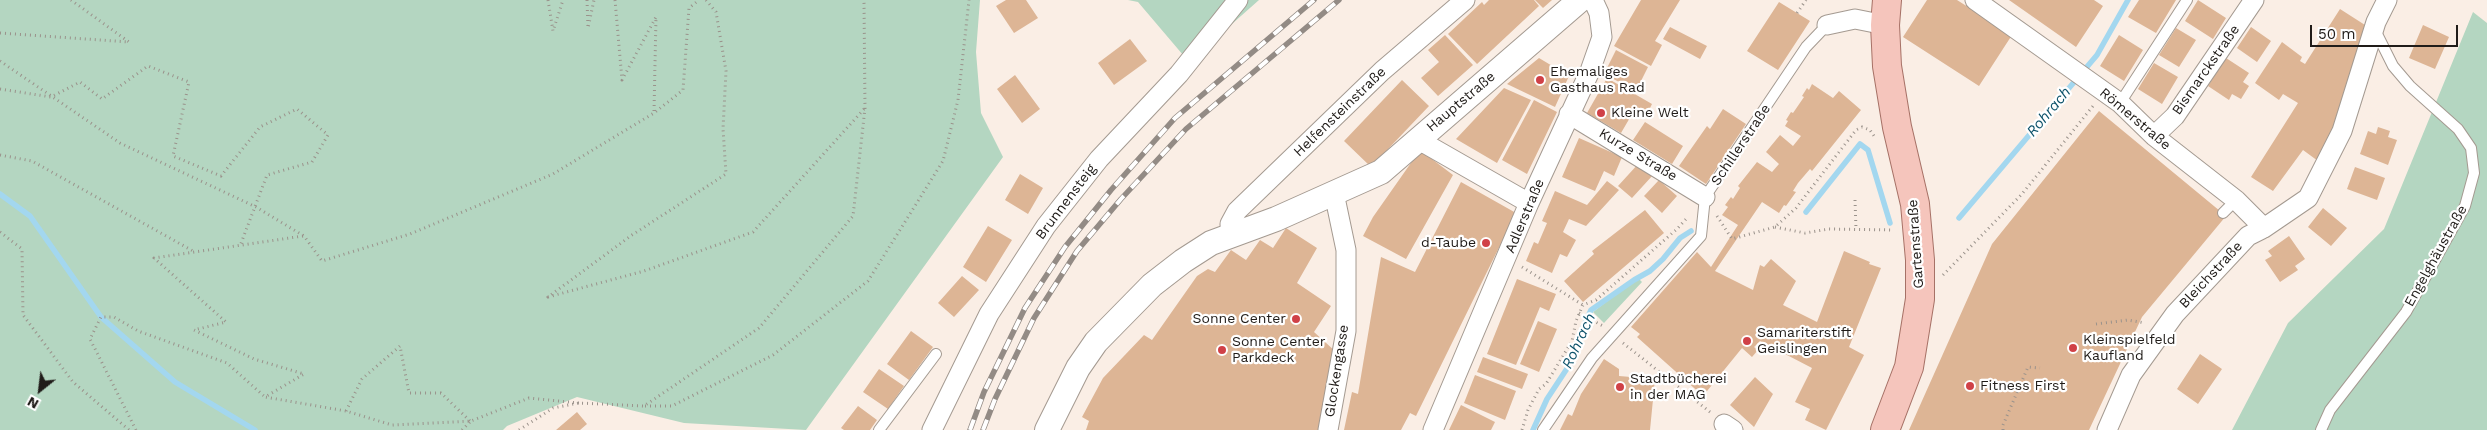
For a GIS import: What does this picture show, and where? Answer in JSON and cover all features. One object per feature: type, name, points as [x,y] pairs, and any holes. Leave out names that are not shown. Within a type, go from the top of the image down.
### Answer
[{"type":"main road","name":"Gartenstraße","points":[[1885,430],[1909,367],[1920,299],[1920,260],[1915,204],[1897,127],[1888,75],[1886,13]]},
{"type":"street","name":"Brunnensteig","points":[[932,430],[989,314],[1046,226],[1099,159],[1179,74],[1238,0]]},
{"type":"street","name":"Helfensteinstraße","points":[[1231,236],[1230,224],[1237,212],[1382,71],[1465,0]]},
{"type":"street","name":"Hauptstraße","points":[[1334,194],[1381,172],[1580,0]]},
{"type":"street","name":"Adlerstraße","points":[[1433,430],[1529,203],[1590,71],[1602,38],[1599,13],[1593,0]]},
{"type":"street","name":"Römerstraße","points":[[1975,0],[2120,103],[2229,207],[2264,228]]},
{"type":"street","name":"Bismarckstraße","points":[[2154,136],[2175,116],[2254,0]]},
{"type":"street","name":"Bleichstraße","points":[[2107,430],[2131,375],[2175,314],[2248,236],[2264,228],[2308,198],[2342,131],[2373,33],[2387,0]]},
{"type":"street","name":"Schillerstraße","points":[[1827,25],[1886,13]]},
{"type":"street","name":"Kurze Straße","points":[[1569,114],[1706,197]]},
{"type":"street","points":[[1417,139],[1529,203]]},
{"type":"street","points":[[1047,430],[1078,368],[1096,342],[1152,285],[1190,256],[1211,243],[1334,194]]},
{"type":"street","name":"Glockengasse","points":[[1328,430],[1346,331],[1346,250],[1334,194]]},
{"type":"lane","points":[[2120,103],[2187,0]]},
{"type":"lane","name":"Schillerstraße","points":[[1543,430],[1592,358],[1702,236],[1706,197],[1806,47],[1827,25]]},
{"type":"lane","name":"Engelghäustraße","points":[[2321,430],[2330,410],[2411,303],[2465,206],[2474,173],[2471,148],[2458,129],[2410,86],[2393,66],[2378,36],[2373,33]]},
{"type":"lane","points":[[879,430],[936,354]]},
{"type":"path","points":[[0,33],[129,42],[71,0]]},
{"type":"path","points":[[548,0],[553,32],[563,0]]},
{"type":"path","points":[[586,0],[588,28],[594,0]]},
{"type":"path","points":[[615,0],[622,80],[656,17],[654,113]]},
{"type":"path","points":[[0,61],[35,83],[51,97],[120,143],[256,207],[304,236],[322,261],[410,234],[553,174],[654,113],[683,90],[690,8],[699,0]]},
{"type":"path","points":[[706,0],[716,12],[726,71],[723,129],[726,174],[632,235],[548,297],[644,271],[752,232],[865,108]]},
{"type":"path","points":[[644,406],[759,328],[853,216],[865,108],[864,0]]},
{"type":"path","points":[[136,430],[90,339],[101,318],[114,317],[138,331],[227,363],[264,397],[346,411],[392,425],[471,421],[529,398],[579,403],[672,406],[773,355],[868,281],[943,160],[958,100],[969,0]]},
{"type":"path","points":[[1797,13],[1806,0]]},
{"type":"path","points":[[0,89],[51,97],[80,82],[102,99],[148,66],[189,82],[173,156],[221,176],[260,127],[297,109],[328,135],[312,162],[268,174],[240,247]]},
{"type":"path","points":[[1920,299],[2022,194],[2099,88]]},
{"type":"path","points":[[1522,430],[1539,389],[1548,385],[1572,341],[1576,321],[1583,305],[1596,300],[1677,229],[1706,197],[1732,239],[1775,227],[1796,208],[1856,130],[1862,128],[1870,130],[1876,138]]},
{"type":"path","points":[[0,156],[32,161],[194,251]]},
{"type":"path","points":[[1855,200],[1856,229]]},
{"type":"path","points":[[1775,227],[1805,233],[1829,229],[1902,230]]},
{"type":"path","points":[[0,232],[22,249],[23,315],[72,382],[129,430]]},
{"type":"path","points":[[264,397],[304,374],[254,359],[194,330],[226,322],[154,258],[194,251],[240,247],[304,236]]},
{"type":"path","points":[[1507,258],[1583,305]]},
{"type":"path","points":[[1579,313],[1599,323]]},
{"type":"path","points":[[2096,324],[2128,320],[2144,324]]},
{"type":"path","points":[[1613,334],[1729,427]]},
{"type":"path","points":[[346,411],[362,379],[400,346],[409,393],[441,394],[471,421]]},
{"type":"path","points":[[2003,430],[2003,425],[2028,367],[2040,368]]},
{"type":"path","points":[[519,430],[553,408],[579,403]]},
{"type":"path","points":[[462,430],[471,421]]},
{"type":"green space","points":[[0,0],[980,0],[976,52],[981,113],[1003,157],[806,430],[684,423],[577,397],[507,426],[503,430],[0,430]]},
{"type":"green space","points":[[1128,0],[1259,0],[1189,62],[1138,2]]},
{"type":"green space","points":[[2473,12],[2487,23],[2487,430],[2232,430],[2288,323],[2384,229]]},
{"type":"green space","points":[[1638,278],[1642,282],[1604,323],[1593,312]]},
{"type":"building","points":[[1006,0],[1026,0],[1038,18],[1014,33],[996,6]]},
{"type":"building","points":[[1489,0],[1534,0],[1539,6],[1477,64],[1448,34],[1482,2],[1484,5]]},
{"type":"building","points":[[1535,0],[1552,0],[1543,8]]},
{"type":"building","points":[[1641,0],[1680,0],[1655,41],[1662,45],[1651,66],[1614,46]]},
{"type":"building","points":[[1927,0],[1957,0],[2012,35],[1979,86],[1903,37]]},
{"type":"building","points":[[2009,0],[2094,0],[2103,6],[2076,47]]},
{"type":"building","points":[[2139,0],[2176,0],[2156,33],[2128,17]]},
{"type":"building","points":[[2198,0],[2226,18],[2213,39],[2185,21]]},
{"type":"building","points":[[1779,2],[1810,21],[1778,70],[1747,51]]},
{"type":"building","points":[[2340,9],[2365,25],[2340,120],[2318,161],[2303,150],[2273,191],[2251,177],[2298,103],[2283,94],[2279,100],[2255,83],[2282,42],[2302,57],[2300,61],[2305,64]]},
{"type":"building","points":[[2423,25],[2449,37],[2435,69],[2409,58]]},
{"type":"building","points":[[1670,27],[1707,46],[1700,59],[1663,39]]},
{"type":"building","points":[[2251,27],[2271,41],[2257,62],[2237,48]]},
{"type":"building","points":[[2176,28],[2196,40],[2179,67],[2159,55]]},
{"type":"building","points":[[1445,35],[1473,65],[1438,96],[1421,78],[1439,62],[1428,50]]},
{"type":"building","points":[[2119,35],[2143,50],[2124,81],[2100,66]]},
{"type":"building","points":[[1130,39],[1147,61],[1114,85],[1098,63]]},
{"type":"building","points":[[1616,50],[1648,67],[1636,91],[1604,74]]},
{"type":"building","name":"Ehemaliges Gasthaus Rad","points":[[1539,58],[1569,76],[1555,107],[1507,84]]},
{"type":"building","points":[[2226,58],[2249,73],[2243,82],[2249,86],[2241,99],[2232,94],[2229,100],[2208,86]]},
{"type":"building","points":[[2154,63],[2178,77],[2162,104],[2138,89]]},
{"type":"building","points":[[1015,75],[1040,109],[1022,123],[997,89]]},
{"type":"building","points":[[1607,78],[1652,104],[1646,116],[1635,109],[1621,133],[1587,113]]},
{"type":"building","points":[[1402,80],[1429,106],[1371,167],[1344,141]]},
{"type":"building","name":"Samariterstift Geislingen","points":[[1812,84],[1833,98],[1839,91],[1861,110],[1812,171],[1810,169],[1798,183],[1793,191],[1796,192],[1779,213],[1762,202],[1715,271],[1753,290],[1760,265],[1764,267],[1771,259],[1796,281],[1783,305],[1817,322],[1844,251],[1881,268],[1849,347],[1864,355],[1826,430],[1805,420],[1810,409],[1795,402],[1812,368],[1760,341],[1754,347],[1758,350],[1752,357],[1742,348],[1703,396],[1637,337],[1640,334],[1631,327],[1697,252],[1711,267],[1738,225],[1722,215],[1728,207],[1725,205],[1731,197],[1733,199],[1740,188],[1738,186],[1757,162],[1772,172],[1779,164],[1766,152],[1780,135],[1793,146],[1801,136],[1785,126],[1788,121],[1786,120],[1804,97],[1802,96],[1807,88],[1809,90]]},
{"type":"building","points":[[1504,88],[1531,100],[1497,163],[1456,139]]},
{"type":"building","points":[[1534,100],[1557,112],[1527,174],[1502,160]]},
{"type":"building","points":[[1723,109],[1746,124],[1706,184],[1679,166],[1707,126],[1710,129]]},
{"type":"building","points":[[2099,111],[2226,216],[2142,317],[2089,430],[1909,430],[1992,244]]},
{"type":"building","points":[[1645,122],[1683,146],[1672,164],[1633,140]]},
{"type":"building","points":[[2378,127],[2390,131],[2388,137],[2397,140],[2388,165],[2360,154],[2368,131],[2376,134]]},
{"type":"building","points":[[1579,138],[1622,157],[1614,176],[1604,171],[1595,191],[1562,177]]},
{"type":"building","points":[[1420,150],[1453,175],[1406,259],[1363,236],[1373,217]]},
{"type":"building","points":[[1639,163],[1653,175],[1632,198],[1618,186]]},
{"type":"building","points":[[2355,167],[2385,178],[2377,200],[2347,189]]},
{"type":"building","points":[[1020,174],[1043,188],[1028,214],[1005,200]]},
{"type":"building","points":[[1659,180],[1677,196],[1662,213],[1644,196]]},
{"type":"building","points":[[1607,181],[1619,190],[1586,226],[1569,219],[1563,232],[1576,240],[1567,257],[1560,254],[1552,273],[1526,261],[1534,242],[1538,244],[1547,223],[1542,221],[1555,191],[1587,205]]},
{"type":"building","points":[[1461,182],[1516,213],[1416,416],[1410,413],[1401,430],[1344,430],[1352,392],[1358,394],[1381,257],[1415,272]]},
{"type":"building","points":[[2323,208],[2347,228],[2331,246],[2308,227]]},
{"type":"building","points":[[1645,210],[1664,233],[1583,302],[1564,281],[1594,254],[1592,251]]},
{"type":"building","points":[[988,226],[1012,240],[986,282],[963,267]]},
{"type":"building","points":[[1286,228],[1317,248],[1297,283],[1331,306],[1314,332],[1336,352],[1321,430],[1086,430],[1089,421],[1082,417],[1103,378],[1144,335],[1152,340],[1197,276],[1208,269],[1215,272],[1231,250],[1246,260],[1260,240],[1273,248]]},
{"type":"building","points":[[2289,236],[2305,259],[2295,266],[2298,270],[2280,282],[2265,260],[2272,256],[2268,251]]},
{"type":"building","points":[[962,276],[979,290],[954,317],[938,303]]},
{"type":"building","points":[[1517,279],[1556,294],[1549,311],[1540,307],[1516,365],[1487,354]]},
{"type":"building","points":[[1538,321],[1557,329],[1539,372],[1520,364]]},
{"type":"building","points":[[911,331],[933,347],[909,380],[887,364]]},
{"type":"building","points":[[2200,354],[2222,369],[2198,404],[2177,389]]},
{"type":"building","points":[[1483,357],[1528,374],[1522,389],[1477,372]]},
{"type":"building","name":"Stadtbücherei in der MAG","points":[[1604,359],[1619,369],[1619,376],[1655,379],[1650,430],[1560,430],[1568,414],[1572,416],[1581,394]]},
{"type":"building","points":[[879,369],[904,386],[888,409],[863,392]]},
{"type":"building","points":[[1475,375],[1516,391],[1505,420],[1464,403]]},
{"type":"building","points":[[1755,377],[1773,394],[1754,427],[1730,405]]},
{"type":"building","points":[[1461,405],[1495,422],[1491,430],[1449,430]]},
{"type":"building","points":[[858,406],[877,420],[870,430],[844,430],[841,428]]},
{"type":"building","points":[[577,412],[587,424],[580,430],[556,430]]},
{"type":"waterway","name":"Rohrach","points":[[1959,218],[2097,55],[2128,0]]},
{"type":"waterway","name":"Rohrach","points":[[1806,212],[1860,144],[1868,150],[1890,223]]},
{"type":"waterway","points":[[0,194],[30,216],[101,317],[175,382],[255,430]]},
{"type":"waterway","name":"Rohrach","points":[[1533,430],[1547,399],[1570,364],[1579,336],[1591,310],[1650,271],[1663,259],[1680,238],[1691,231]]},
{"type":"railway","points":[[970,430],[984,392],[1025,308],[1065,247],[1111,190],[1175,118],[1314,0]]},
{"type":"railway","points":[[983,430],[995,399],[1034,318],[1077,251],[1121,199],[1186,129],[1339,0]]},
{"type":"place","name":"Ehemaliges Gasthaus Rad","points":[[1540,80]]},
{"type":"place","name":"Kleine Welt","points":[[1601,113]]},
{"type":"place","name":"d-Taube","points":[[1486,243]]},
{"type":"place","name":"Sonne Center","points":[[1296,319]]},
{"type":"place","name":"Samariterstift Geislingen","points":[[1747,341]]},
{"type":"place","name":"Kleinspielfeld Kaufland","points":[[2073,348]]},
{"type":"place","name":"Sonne Center Parkdeck","points":[[1222,350]]},
{"type":"place","name":"Fitness First","points":[[1970,386]]},
{"type":"place","name":"Stadtbücherei in der MAG","points":[[1620,387]]}]
